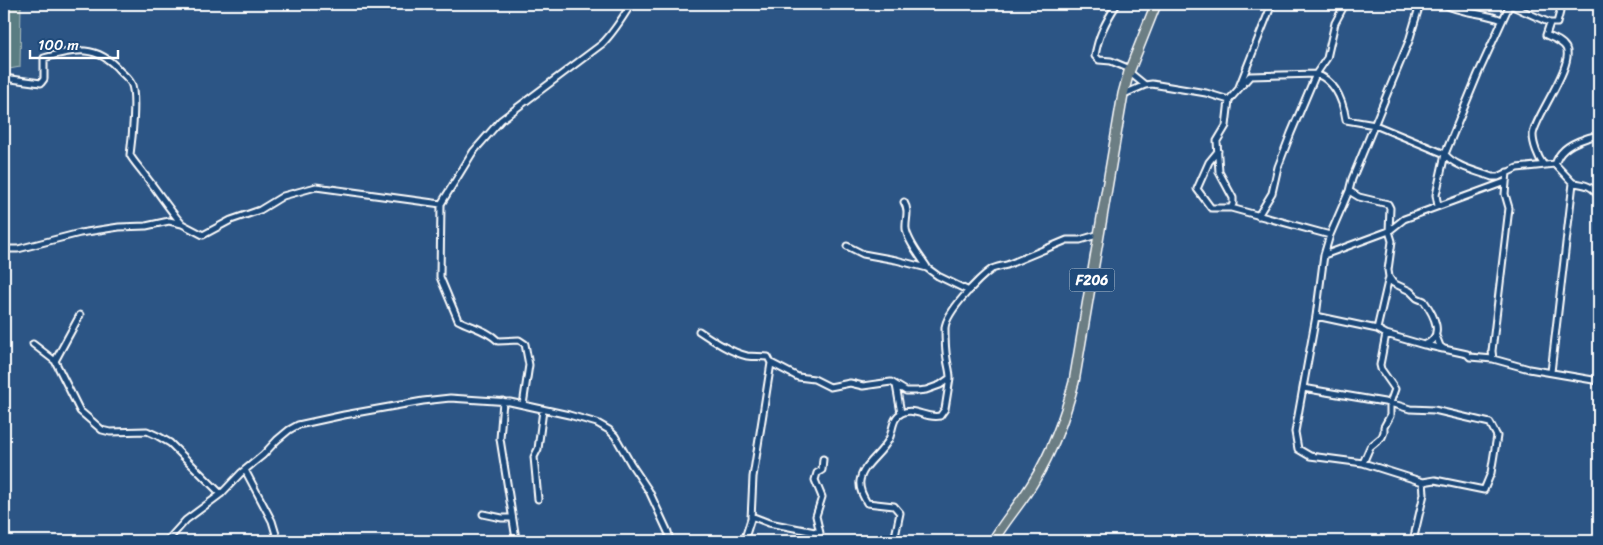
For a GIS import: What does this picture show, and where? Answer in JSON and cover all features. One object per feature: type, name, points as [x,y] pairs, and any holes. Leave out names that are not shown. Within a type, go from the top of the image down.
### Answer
[{"type":"main road","name":"F206","points":[[992,541],[1034,482],[1054,445],[1066,413],[1074,382],[1123,94],[1156,4]]},
{"type":"street","points":[[522,405],[529,365],[525,344],[519,340],[498,341],[489,333],[475,329],[458,320],[440,277],[441,204],[473,152],[502,120],[602,44],[621,22],[631,4]]},
{"type":"street","points":[[1117,4],[1101,30],[1095,56],[1098,60],[1111,61],[1130,71],[1144,85]]},
{"type":"street","points":[[1236,94],[1272,4]]},
{"type":"street","points":[[1258,216],[1272,194],[1278,167],[1291,133],[1316,74],[1327,58],[1335,23],[1345,4]]},
{"type":"street","points":[[1303,388],[1390,403],[1410,409],[1434,410],[1490,423],[1496,436],[1492,473],[1484,490],[1435,480],[1423,482],[1363,463],[1310,456],[1298,449],[1295,432],[1316,316],[1324,256],[1330,234],[1409,41],[1420,4]]},
{"type":"street","points":[[1444,4],[1458,11],[1490,16],[1502,20]]},
{"type":"street","points":[[1438,206],[1436,195],[1445,154],[1510,4],[1550,23],[1557,23],[1562,4]]},
{"type":"street","points":[[1543,164],[1538,157],[1533,134],[1563,69],[1567,52],[1564,46],[1546,35],[1550,23]]},
{"type":"street","points":[[4,78],[41,83],[44,79],[44,58],[78,50],[97,53],[115,64],[131,83],[134,98],[130,155],[134,163],[182,224]]},
{"type":"street","points":[[1230,208],[1233,204],[1233,198],[1219,172],[1217,141],[1226,126],[1229,100],[1250,76],[1316,74],[1326,78],[1341,98],[1346,120],[1375,125],[1445,154],[1448,160],[1454,163],[1492,177],[1498,177],[1517,168],[1555,164],[1572,183],[1583,184],[1596,189],[1599,197]]},
{"type":"street","points":[[1123,94],[1144,85],[1152,84],[1206,93],[1229,100]]},
{"type":"street","points":[[1555,164],[1566,148],[1591,137],[1599,136]]},
{"type":"street","points":[[1218,151],[1209,162],[1197,189],[1211,208],[1230,208],[1330,234]]},
{"type":"street","points":[[1529,166],[1538,157]]},
{"type":"street","points":[[1493,359],[1492,352],[1509,208],[1505,194],[1507,172]]},
{"type":"street","points":[[1498,177],[1505,182]]},
{"type":"street","points":[[1324,256],[1389,231],[1404,219],[1505,182]]},
{"type":"street","points":[[1551,372],[1572,183]]},
{"type":"street","points":[[4,249],[18,249],[80,233],[119,227],[146,226],[169,221],[182,224],[203,235],[231,220],[260,210],[283,196],[316,188],[441,204]]},
{"type":"street","points":[[1349,191],[1359,197],[1388,204],[1390,208],[1389,231],[1392,241],[1388,270],[1389,277],[1377,329]]},
{"type":"street","points":[[904,202],[907,207],[906,229],[909,238],[927,268]]},
{"type":"street","points":[[894,541],[900,513],[894,506],[867,503],[861,492],[860,482],[866,468],[889,439],[894,423],[901,413],[912,411],[931,418],[940,416],[945,409],[950,371],[947,359],[945,326],[952,312],[969,291],[997,267],[1007,265],[1067,240],[1080,240],[1100,234]]},
{"type":"street","points":[[847,246],[863,254],[927,268],[938,276],[969,291]]},
{"type":"street","points":[[1389,277],[1393,283],[1410,291],[1417,298],[1424,301],[1435,320],[1438,329],[1436,336],[1430,343],[1424,345]]},
{"type":"street","points":[[55,361],[80,315]]},
{"type":"street","points":[[1316,316],[1377,329],[1386,334],[1466,354],[1470,357],[1493,359],[1529,369],[1599,381]]},
{"type":"street","points":[[699,331],[737,353],[748,356],[768,357],[771,363],[753,477],[751,516],[744,541]]},
{"type":"street","points":[[1363,463],[1370,447],[1382,437],[1391,410],[1390,403],[1395,389],[1380,365],[1386,334]]},
{"type":"street","points":[[1436,336],[1440,346],[1444,349]]},
{"type":"street","points":[[33,344],[55,361],[80,411],[102,430],[110,432],[147,431],[158,436],[170,443],[221,494]]},
{"type":"street","points":[[771,363],[798,377],[814,379],[830,387],[850,383],[863,386],[890,382],[906,391],[926,390],[940,385],[950,378]]},
{"type":"street","points":[[896,385],[901,413]]},
{"type":"street","points":[[167,541],[186,520],[221,494],[244,470],[263,455],[282,434],[298,426],[344,415],[437,399],[503,401],[569,415],[597,424],[615,436],[649,491],[668,532],[670,541]]},
{"type":"street","points":[[503,401],[500,439],[515,541]]},
{"type":"street","points":[[538,499],[534,457],[538,449],[543,410]]},
{"type":"street","points":[[820,533],[816,516],[822,497],[815,480],[817,473],[822,470],[823,459]]},
{"type":"street","points":[[244,470],[272,520],[278,541]]},
{"type":"street","points":[[1413,541],[1424,494],[1423,482]]},
{"type":"street","points":[[483,514],[511,518]]},
{"type":"street","points":[[751,516],[769,523],[820,533]]},
{"type":"street","points":[[813,541],[820,533]]},
{"type":"green space","points":[[4,4],[21,4],[20,67],[4,70]]}]
